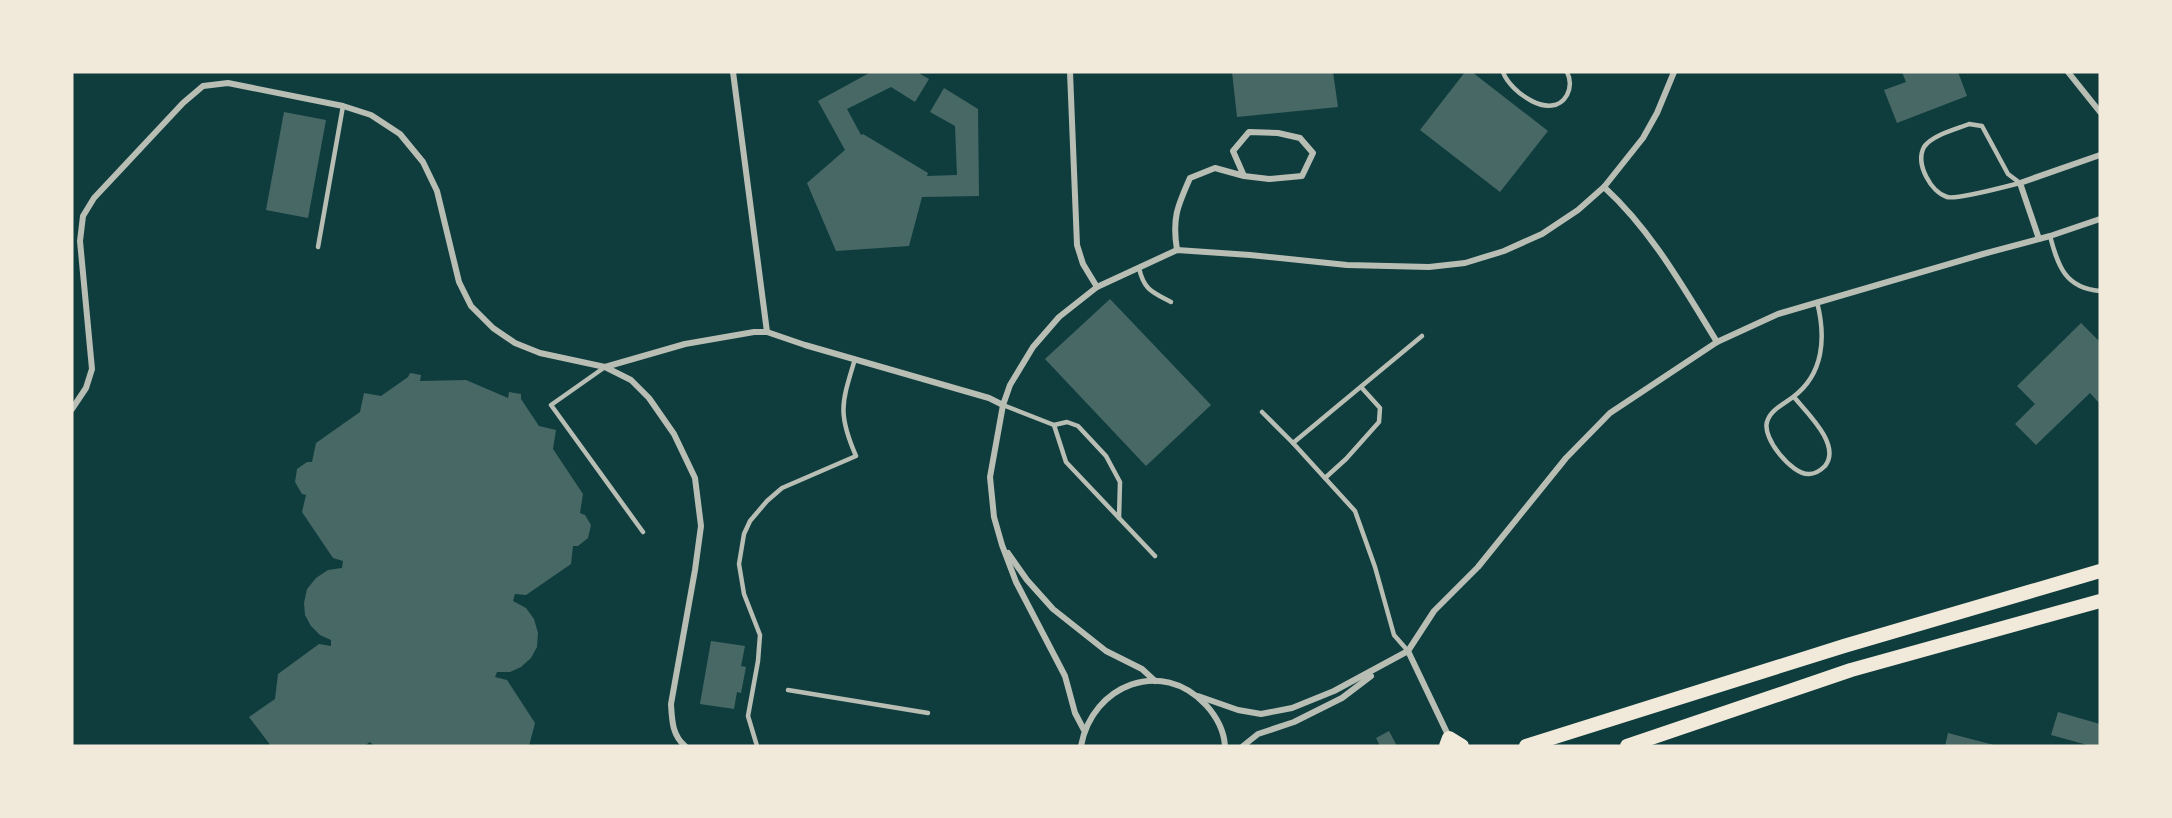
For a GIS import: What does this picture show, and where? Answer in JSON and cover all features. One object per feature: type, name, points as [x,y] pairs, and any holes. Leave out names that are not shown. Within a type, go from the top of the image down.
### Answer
[{"type":"main road","points":[[1526,746],[1833,650],[2100,571]]},
{"type":"main road","points":[[1627,746],[1851,670],[2100,601]]},
{"type":"main road","points":[[1449,743],[1462,746]]},
{"type":"street","points":[[733,72],[767,332]]},
{"type":"street","points":[[1070,72],[1077,245],[1083,264],[1097,287]]},
{"type":"street","points":[[1084,730],[1075,713],[1065,676],[1016,582],[1002,545],[994,517],[990,477],[1003,405],[1010,385],[1033,347],[1059,317],[1097,287],[1177,250],[1370,266],[1429,267],[1465,263],[1504,251],[1542,234],[1578,210],[1604,187],[1643,138],[1657,113],[1674,72]]},
{"type":"street","points":[[2068,72],[2100,112]]},
{"type":"street","points":[[72,409],[86,388],[92,369],[80,241],[83,216],[94,198],[183,103],[203,86],[228,83],[343,106],[371,115],[400,134],[423,162],[437,190],[459,282],[471,306],[493,328],[515,343],[540,353],[605,367],[631,380],[648,398],[674,434],[695,478],[700,526],[695,570],[671,704],[672,726],[685,746]]},
{"type":"street","points":[[1177,250],[1173,228],[1178,204],[1190,178],[1215,168],[1244,177],[1269,179],[1302,176],[1313,153],[1300,138],[1278,133],[1249,132],[1233,151],[1244,177]]},
{"type":"street","points":[[2039,239],[2020,183],[2100,155]]},
{"type":"street","points":[[1604,187],[1622,203],[1668,262],[1717,342]]},
{"type":"street","points":[[1081,746],[1084,730],[1095,710],[1111,694],[1132,684],[1155,681],[1178,685],[1198,696],[1238,710],[1261,714],[1292,708],[1334,692],[1408,651],[1434,611],[1478,567],[1566,458],[1610,413],[1717,342],[1778,314],[2050,236],[2100,219]]},
{"type":"street","points":[[605,367],[684,344],[754,332],[767,332],[989,398],[1003,405]]},
{"type":"street","points":[[1002,545],[1027,580],[1053,609],[1106,651],[1142,669],[1155,681]]},
{"type":"street","points":[[1408,651],[1449,743]]},
{"type":"street","points":[[1243,746],[1258,734],[1294,722],[1342,698],[1384,666]]},
{"type":"street","points":[[1198,696],[1215,715],[1225,746]]},
{"type":"lane","points":[[1503,72],[1513,86],[1532,101],[1545,105],[1557,105],[1570,89],[1570,78],[1567,72]]},
{"type":"lane","points":[[318,247],[343,106]]},
{"type":"lane","points":[[1970,124],[1982,126],[2008,174],[2020,183],[1950,198],[1936,192],[1926,177],[1922,160],[1924,147],[1936,138],[1970,124]]},
{"type":"lane","points":[[2050,236],[2055,256],[2064,275],[2079,286],[2100,291]]},
{"type":"lane","points":[[1139,268],[1142,280],[1149,291],[1171,302]]},
{"type":"lane","points":[[1794,397],[1822,431],[1829,447],[1829,461],[1821,471],[1811,474],[1800,473],[1790,467],[1769,437],[1766,424],[1771,414],[1794,397],[1810,379],[1818,363],[1823,344],[1822,322],[1817,302]]},
{"type":"lane","points":[[1293,443],[1422,336]]},
{"type":"lane","points":[[757,746],[748,716],[758,661],[760,635],[744,594],[739,564],[744,534],[750,521],[766,501],[782,488],[856,456],[843,419],[843,398],[855,359]]},
{"type":"lane","points":[[605,367],[551,405],[643,532]]},
{"type":"lane","points":[[1325,477],[1346,459],[1379,422],[1380,408],[1361,387]]},
{"type":"lane","points":[[1003,405],[1054,425],[1067,422],[1078,426],[1106,456],[1120,482],[1119,518]]},
{"type":"lane","points":[[1262,412],[1355,511],[1375,567],[1395,635],[1408,651]]},
{"type":"lane","points":[[1054,425],[1066,462],[1155,556]]},
{"type":"lane","points":[[788,690],[928,713]]},
{"type":"building","points":[[871,72],[917,72],[929,79],[915,102],[891,87],[847,109],[861,135],[863,134],[928,173],[927,176],[957,175],[955,126],[930,112],[944,88],[978,109],[979,196],[922,197],[909,246],[836,251],[807,183],[845,150],[818,101]]},
{"type":"building","points":[[1232,72],[1333,72],[1338,107],[1237,117]]},
{"type":"building","points":[[1465,72],[1472,72],[1548,131],[1500,192],[1420,130]]},
{"type":"building","points":[[1902,72],[1958,72],[1967,96],[1897,123],[1884,90],[1906,82]]},
{"type":"building","points":[[284,112],[326,120],[308,218],[266,210]]},
{"type":"building","points":[[1110,299],[1211,405],[1146,466],[1045,359]]},
{"type":"building","points":[[2081,323],[2100,340],[2100,404],[2090,393],[2036,445],[2015,424],[2035,404],[2017,386]]},
{"type":"building","points":[[410,373],[421,375],[420,381],[466,380],[508,398],[509,392],[521,394],[521,399],[539,426],[556,430],[553,449],[583,494],[580,513],[585,515],[591,525],[588,538],[578,546],[573,546],[571,564],[526,595],[515,594],[513,601],[526,608],[534,619],[538,633],[537,647],[531,658],[521,667],[510,672],[497,672],[495,677],[507,680],[535,723],[529,746],[374,746],[370,742],[364,746],[271,746],[249,717],[275,699],[278,674],[319,644],[331,646],[331,640],[320,635],[311,626],[305,615],[304,603],[307,589],[316,578],[328,570],[342,568],[343,561],[333,558],[302,512],[306,495],[302,494],[295,482],[297,469],[307,462],[312,462],[316,443],[360,412],[364,393],[381,396],[408,377]]},
{"type":"building","points":[[711,641],[745,646],[741,666],[746,667],[741,693],[737,692],[734,709],[700,704]]},
{"type":"building","points":[[2058,712],[2100,724],[2100,746],[2091,746],[2051,735]]},
{"type":"building","points":[[1389,731],[1397,746],[1380,746],[1376,738]]},
{"type":"building","points":[[1948,733],[1994,745],[1994,746],[1945,746]]}]
